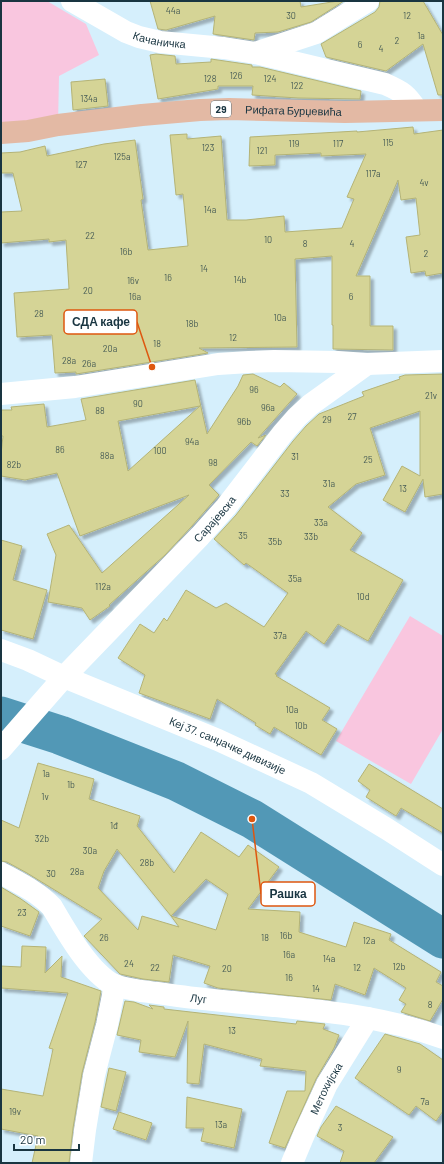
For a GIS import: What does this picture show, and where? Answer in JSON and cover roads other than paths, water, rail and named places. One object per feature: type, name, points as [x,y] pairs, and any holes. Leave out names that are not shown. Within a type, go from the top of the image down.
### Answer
[{"type":"main road","name":"Рифата Бурџевића","points":[[1,133],[28,131],[142,115],[229,108],[345,112],[443,110]]},
{"type":"street","name":"Качаничка","points":[[72,1],[126,32],[139,37],[160,42],[224,48],[255,53],[385,84],[399,90],[407,96],[416,110]]},
{"type":"street","name":"Качаничка","points":[[255,53],[316,33],[368,1]]},
{"type":"street","points":[[1,394],[75,387],[218,364],[274,361],[367,364],[443,361]]},
{"type":"street","name":"Сарајевска","points":[[1,749],[64,677],[226,507],[282,433],[297,417],[310,405],[367,364]]},
{"type":"street","name":"Кеј 37. санџачке дивизије","points":[[1,650],[218,740],[311,783],[381,825],[443,865]]},
{"type":"street","name":"Луг","points":[[1,873],[46,900],[98,974],[115,985],[163,994],[332,1012],[402,1025],[443,1038]]},
{"type":"street","points":[[81,1163],[94,1075],[107,1025],[115,985]]},
{"type":"street","name":"Метохијска","points":[[292,1163],[326,1084],[368,1018]]},
{"type":"waterway","points":[[1,716],[60,735],[176,781],[252,819],[443,939]]},
{"type":"place","name":"СДА кафе","points":[[152,367]]},
{"type":"place","name":"Рашка","points":[[252,819]]}]
